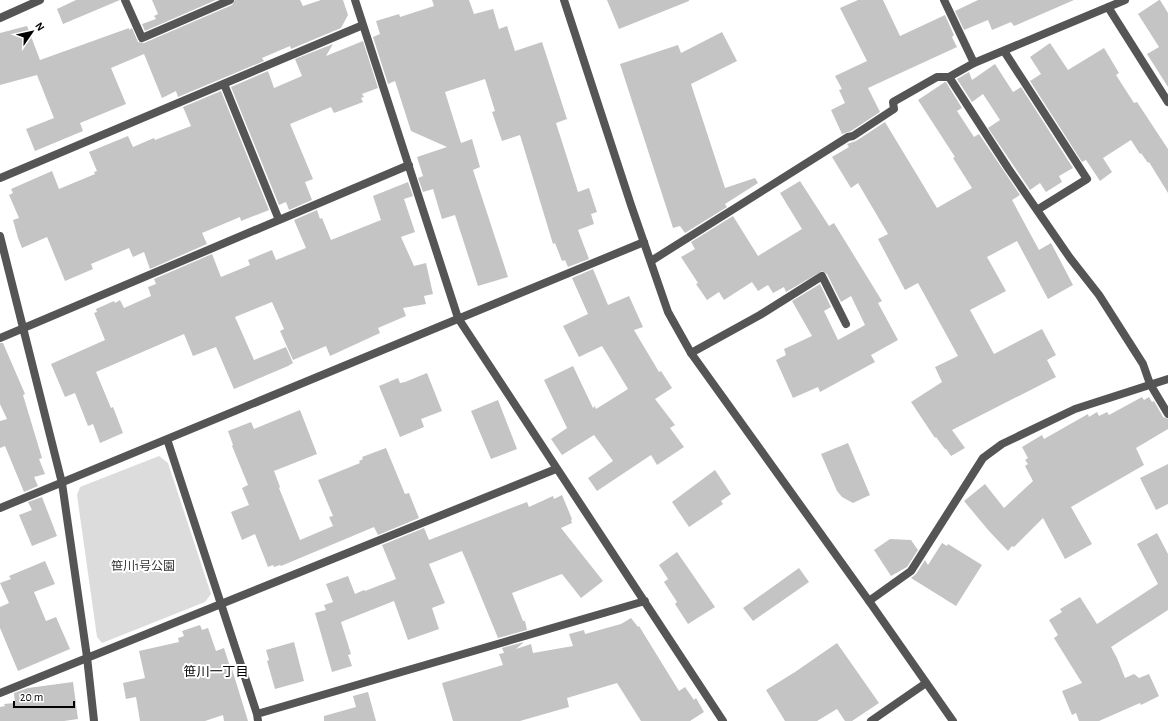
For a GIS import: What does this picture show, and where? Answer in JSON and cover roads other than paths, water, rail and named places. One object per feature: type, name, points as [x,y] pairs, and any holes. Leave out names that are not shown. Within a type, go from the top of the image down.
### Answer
[{"type":"street","points":[[0,18],[40,0]]},
{"type":"street","points":[[125,0],[142,38],[230,0]]},
{"type":"street","points":[[355,0],[458,318],[723,721]]},
{"type":"street","points":[[564,0],[668,312],[690,353],[869,601],[953,721]]},
{"type":"street","points":[[944,0],[974,64]]},
{"type":"street","points":[[650,261],[848,137],[853,136],[894,109],[893,102],[937,77],[949,77],[974,64],[1125,0]]},
{"type":"street","points":[[1108,7],[1168,102]]},
{"type":"street","points":[[0,178],[363,25]]},
{"type":"street","points":[[1004,51],[1087,179],[1037,210]]},
{"type":"street","points":[[949,77],[1008,168],[1070,258],[1100,295],[1143,364],[1150,384],[1168,414]]},
{"type":"street","points":[[224,84],[279,220]]},
{"type":"street","points":[[0,338],[409,165]]},
{"type":"street","points":[[0,236],[62,483],[87,657],[94,721]]},
{"type":"street","points":[[0,508],[644,242]]},
{"type":"street","points":[[690,353],[760,315],[822,276],[846,324]]},
{"type":"street","points":[[869,601],[911,571],[983,458],[1002,444],[1074,409],[1168,379]]},
{"type":"street","points":[[167,439],[258,718],[645,601]]},
{"type":"street","points":[[0,693],[87,657],[222,605],[556,469]]},
{"type":"street","points":[[871,721],[926,683]]},
{"type":"district","name":"笹川一丁目","points":[[216,671]]},
{"type":"park label","name":"笹川1号公園","points":[[143,566]]}]
